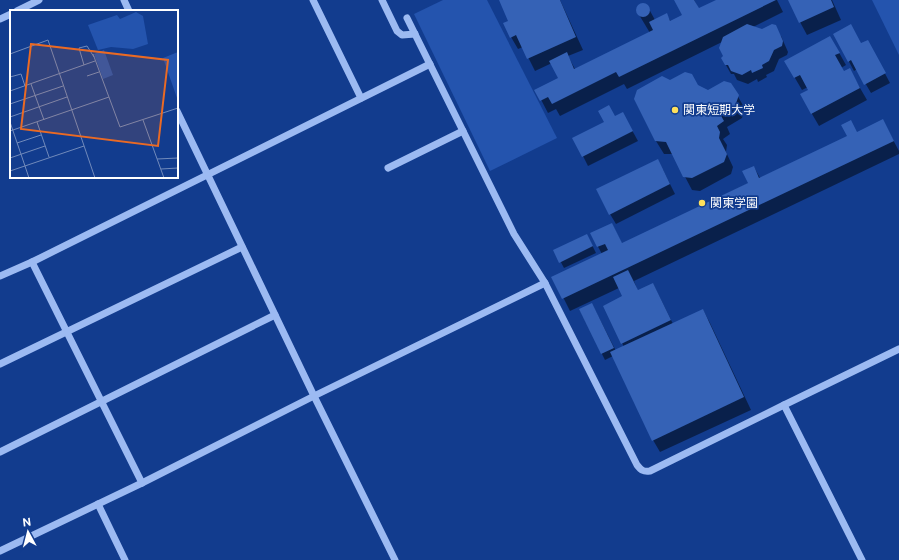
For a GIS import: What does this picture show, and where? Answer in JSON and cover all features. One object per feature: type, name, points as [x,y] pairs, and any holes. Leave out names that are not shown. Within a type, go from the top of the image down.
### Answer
[{"type":"street","points":[[19,10],[39,0]]},
{"type":"street","points":[[124,0],[129,10]]},
{"type":"street","points":[[313,0],[361,98]]},
{"type":"street","points":[[382,0],[397,31],[402,35],[415,34]]},
{"type":"street","points":[[0,19],[10,14]]},
{"type":"street","points":[[407,18],[514,234],[545,283],[637,465],[641,470],[645,472],[650,471],[899,350]]},
{"type":"street","points":[[0,276],[32,262],[430,64]]},
{"type":"street","points":[[178,113],[314,396],[395,560]]},
{"type":"street","points":[[388,168],[463,131]]},
{"type":"street","points":[[0,364],[242,247]]},
{"type":"street","points":[[32,262],[142,483]]},
{"type":"street","points":[[0,551],[142,483],[314,396],[545,283]]},
{"type":"street","points":[[0,452],[275,315]]},
{"type":"street","points":[[784,405],[862,560]]},
{"type":"street","points":[[98,504],[125,560]]},
{"type":"shaded area","points":[[443,0],[487,0],[557,138],[490,171],[414,14]]},
{"type":"shaded area","points":[[872,0],[899,0],[899,55]]},
{"type":"building","points":[[499,0],[560,0],[576,37],[527,59],[516,35],[510,38],[503,23],[508,21]]},
{"type":"building","points":[[674,0],[694,0],[699,8],[716,0],[776,0],[619,77],[616,72],[552,104],[548,97],[540,101],[534,90],[558,78],[549,61],[567,52],[574,69],[653,30],[649,22],[667,13],[670,21],[682,15]]},
{"type":"building","points":[[788,0],[831,0],[834,7],[799,23]]},
{"type":"building","points":[[643,3],[648,5],[650,10],[648,15],[643,17],[638,15],[636,10],[638,5]]},
{"type":"building","points":[[747,24],[762,29],[772,24],[776,25],[783,41],[782,46],[774,50],[769,61],[762,65],[763,68],[752,73],[751,70],[742,75],[731,71],[728,65],[725,65],[721,58],[723,56],[719,48],[723,37]]},
{"type":"building","points":[[851,24],[861,43],[868,40],[886,73],[864,85],[851,60],[848,62],[833,34]]},
{"type":"building","points":[[830,36],[840,53],[835,55],[844,71],[850,68],[860,88],[811,114],[800,94],[808,90],[800,75],[794,78],[784,61]]},
{"type":"building","points":[[685,72],[692,74],[698,85],[708,90],[724,81],[731,83],[739,95],[735,106],[720,114],[724,121],[717,126],[720,132],[719,138],[727,154],[724,162],[692,178],[683,177],[666,142],[655,141],[634,99],[637,90],[662,76],[670,80]]},
{"type":"building","points":[[609,105],[615,116],[623,112],[633,131],[582,157],[572,138],[604,122],[598,111]]},
{"type":"building","points":[[883,119],[894,141],[562,299],[551,277],[608,250],[605,244],[597,247],[590,233],[612,223],[622,243],[748,183],[742,171],[754,166],[759,178],[847,136],[841,125],[851,120],[857,132]]},
{"type":"building","points":[[658,159],[670,184],[609,215],[596,189]]},
{"type":"building","points":[[587,234],[593,246],[559,263],[553,250]]},
{"type":"building","points":[[628,270],[638,290],[653,283],[671,320],[621,344],[603,306],[622,296],[613,277]]},
{"type":"building","points":[[592,303],[614,348],[601,354],[579,309]]},
{"type":"building","points":[[703,309],[744,397],[652,441],[610,352]]},
{"type":"place","name":"関東短期大学","points":[[675,110]]},
{"type":"place","name":"関東学園","points":[[702,203]]}]
